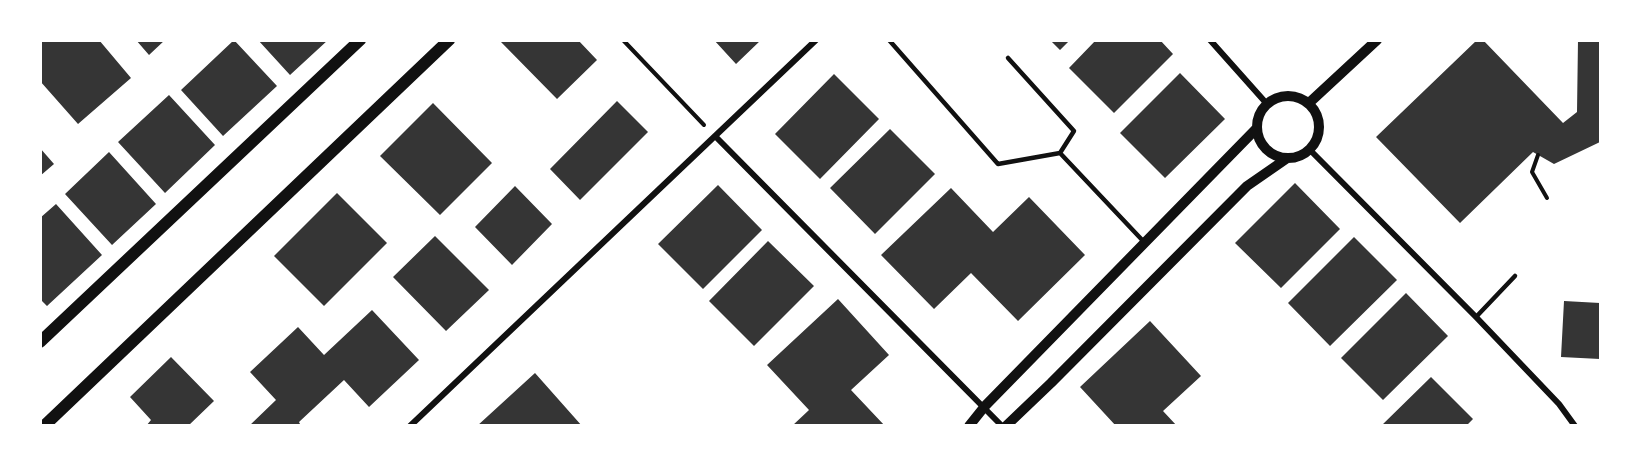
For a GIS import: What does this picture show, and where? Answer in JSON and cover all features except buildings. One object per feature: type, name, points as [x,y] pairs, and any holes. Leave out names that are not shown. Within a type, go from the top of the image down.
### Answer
[{"type":"main road","points":[[40,342],[360,40]]},
{"type":"main road","points":[[44,426],[449,40]]},
{"type":"street","points":[[410,426],[816,40]]},
{"type":"street","points":[[1210,40],[1267,104]]},
{"type":"street","points":[[1309,103],[1377,40]]},
{"type":"street","points":[[1280,96],[1295,96],[1309,103],[1319,121],[1316,141],[1310,150],[1295,158],[1286,159],[1269,153],[1258,138],[1256,129],[1260,111],[1280,96]]},
{"type":"street","points":[[969,426],[985,406],[1256,129]]},
{"type":"street","points":[[715,136],[1004,426],[1051,383],[1247,186],[1286,159]]},
{"type":"street","points":[[1310,150],[1476,317],[1559,404],[1575,426]]},
{"type":"lane","points":[[889,40],[998,164],[1060,153],[1074,131],[1008,58]]},
{"type":"lane","points":[[1060,153],[1145,243]]},
{"type":"lane","points":[[1476,317],[1515,276]]},
{"type":"path","points":[[623,40],[715,136]]},
{"type":"path","points":[[1538,155],[1532,172],[1547,198]]}]
